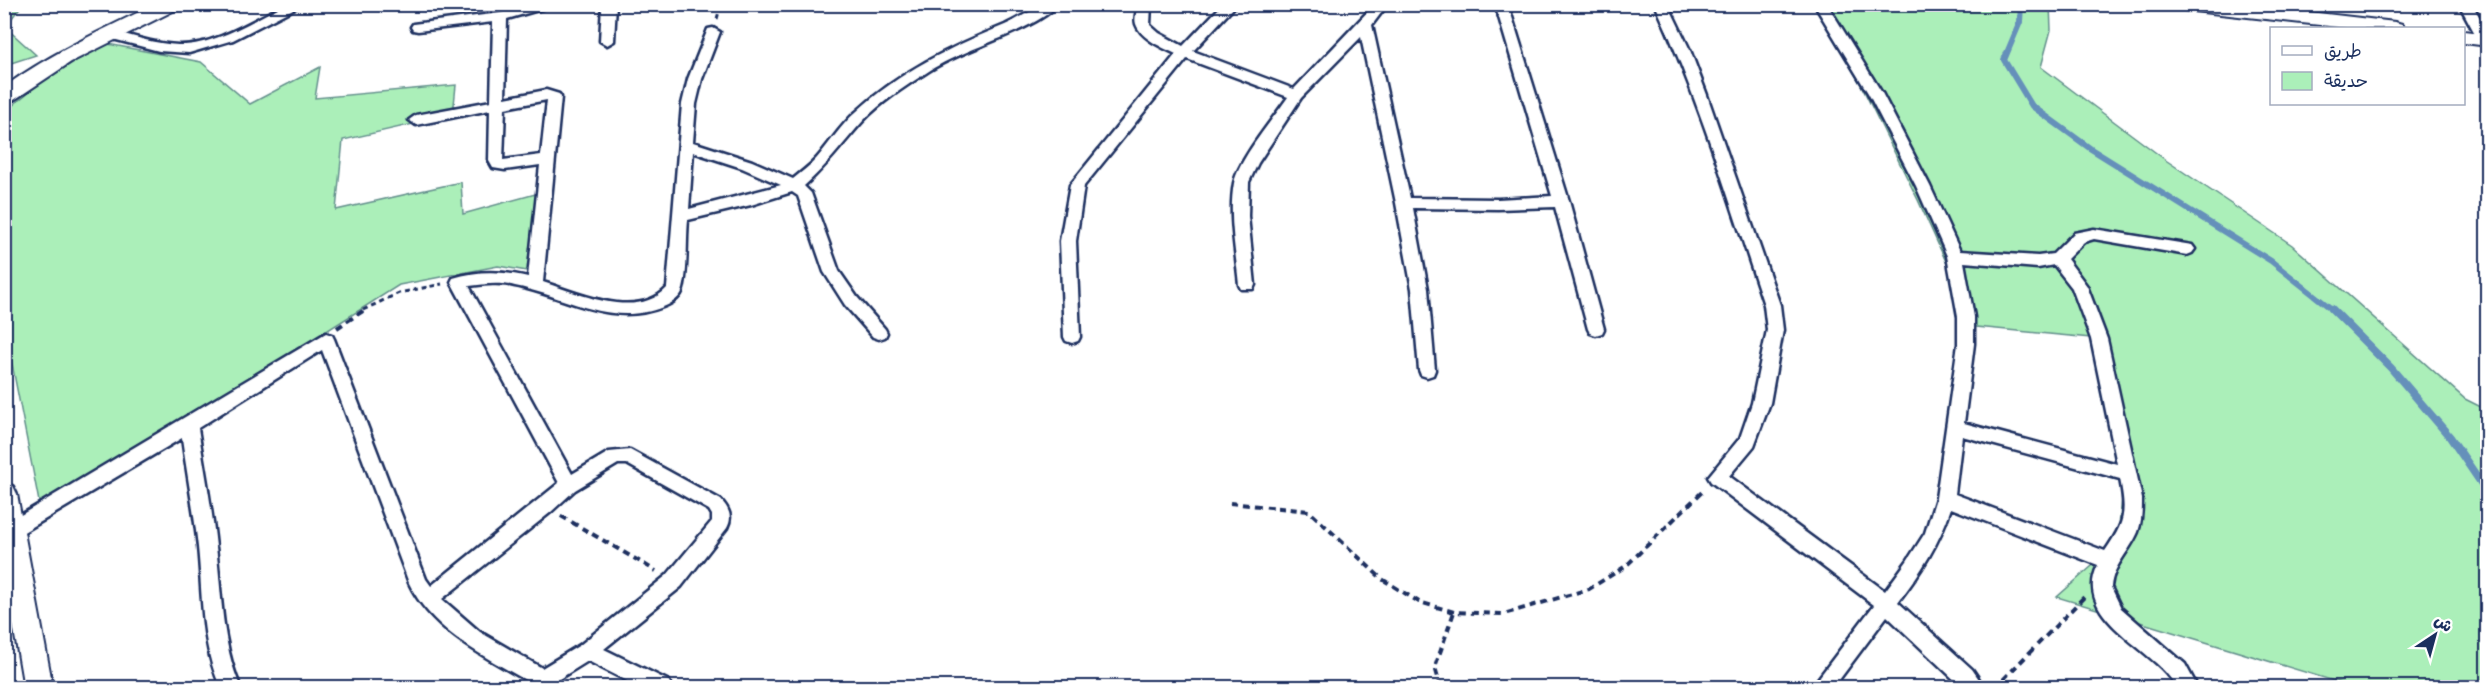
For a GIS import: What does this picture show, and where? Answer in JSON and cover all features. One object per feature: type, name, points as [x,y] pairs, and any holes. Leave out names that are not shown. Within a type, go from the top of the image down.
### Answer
[{"type":"street","points":[[4,97],[29,77],[172,4]]},
{"type":"street","points":[[110,34],[169,49],[190,49],[216,41],[297,4]]},
{"type":"street","points":[[418,27],[500,17],[553,4]]},
{"type":"street","points":[[607,41],[609,4]]},
{"type":"street","points":[[682,216],[751,200],[795,186],[820,164],[859,117],[885,94],[925,67],[960,48],[1023,22],[1053,4]]},
{"type":"street","points":[[1145,4],[1143,25],[1184,53],[1296,95]]},
{"type":"street","points":[[1072,337],[1069,284],[1070,208],[1077,185],[1184,53],[1231,4]]},
{"type":"street","points":[[1246,285],[1240,216],[1242,182],[1251,162],[1296,95],[1365,25],[1382,4]]},
{"type":"street","points":[[1501,4],[1561,201],[1596,329]]},
{"type":"street","points":[[1661,4],[1683,50],[1700,95],[1772,305],[1775,330],[1761,403],[1748,441],[1717,477],[1885,602],[1965,675],[1975,687]]},
{"type":"street","points":[[1820,4],[1875,93],[1923,186],[1955,256],[1966,317],[1966,344],[1945,498],[1928,543],[1914,567],[1885,602],[1842,663],[1821,687]]},
{"type":"street","points":[[2184,4],[2231,7],[2387,27]]},
{"type":"street","points":[[2465,4],[2486,40]]},
{"type":"street","points":[[500,17],[496,161],[498,164],[547,159]]},
{"type":"street","points":[[1365,25],[1404,203],[1420,289],[1427,370]]},
{"type":"street","points":[[569,485],[459,282],[503,278],[535,284],[602,307],[655,305],[669,298],[675,290],[689,104],[695,79],[713,32]]},
{"type":"street","points":[[2465,37],[2486,40]]},
{"type":"street","points":[[416,120],[546,95],[554,97],[535,284]]},
{"type":"street","points":[[685,145],[709,151],[795,186],[804,193],[832,272],[851,301],[879,333]]},
{"type":"street","points":[[1404,203],[1497,204],[1561,201]]},
{"type":"street","points":[[1955,256],[2038,262],[2058,258],[2085,234],[2187,249]]},
{"type":"street","points":[[2058,258],[2079,286],[2099,339],[2133,507],[2131,532],[2109,561],[2101,579],[2106,600],[2115,617],[2177,669],[2188,687]]},
{"type":"street","points":[[11,530],[189,425],[326,339],[418,583],[428,599],[447,620],[541,683],[587,651],[674,581],[721,523],[721,513],[714,505],[623,455],[615,457],[569,485],[545,507],[428,599]]},
{"type":"street","points":[[189,425],[222,673],[231,687]]},
{"type":"street","points":[[1953,427],[2127,474]]},
{"type":"street","points":[[4,494],[39,687]]},
{"type":"street","points":[[1945,498],[2109,561]]},
{"type":"street","points":[[587,651],[662,687]]},
{"type":"path","points":[[349,319],[372,305],[413,288],[459,282]]},
{"type":"path","points":[[1230,503],[1309,511],[1382,579],[1419,602],[1454,612],[1504,614],[1589,589],[1626,566],[1717,477]]},
{"type":"path","points":[[545,507],[674,581]]},
{"type":"path","points":[[1995,687],[2101,579]]},
{"type":"path","points":[[1441,687],[1435,667],[1454,612]]},
{"type":"green space","points":[[5,4],[22,5],[5,27]]},
{"type":"green space","points":[[1815,5],[2050,5],[2051,30],[2041,67],[2167,161],[2292,245],[2465,399],[2487,410],[2487,687],[2354,687],[2057,597],[2117,544],[2126,461],[2091,338],[1966,326],[1948,266],[1918,200],[1861,85]]},
{"type":"green space","points":[[5,27],[36,55],[5,65]]},
{"type":"green space","points":[[108,44],[201,62],[250,104],[320,67],[315,98],[456,85],[453,115],[343,140],[336,210],[461,182],[463,214],[539,193],[533,272],[498,266],[399,285],[41,512],[5,328],[4,114],[53,74]]},
{"type":"waterway","points":[[2021,4],[2020,22],[2004,60],[2032,106],[2091,149],[2271,261],[2333,310]]},
{"type":"waterway","points":[[2333,310],[2391,368],[2450,437],[2488,493]]}]
